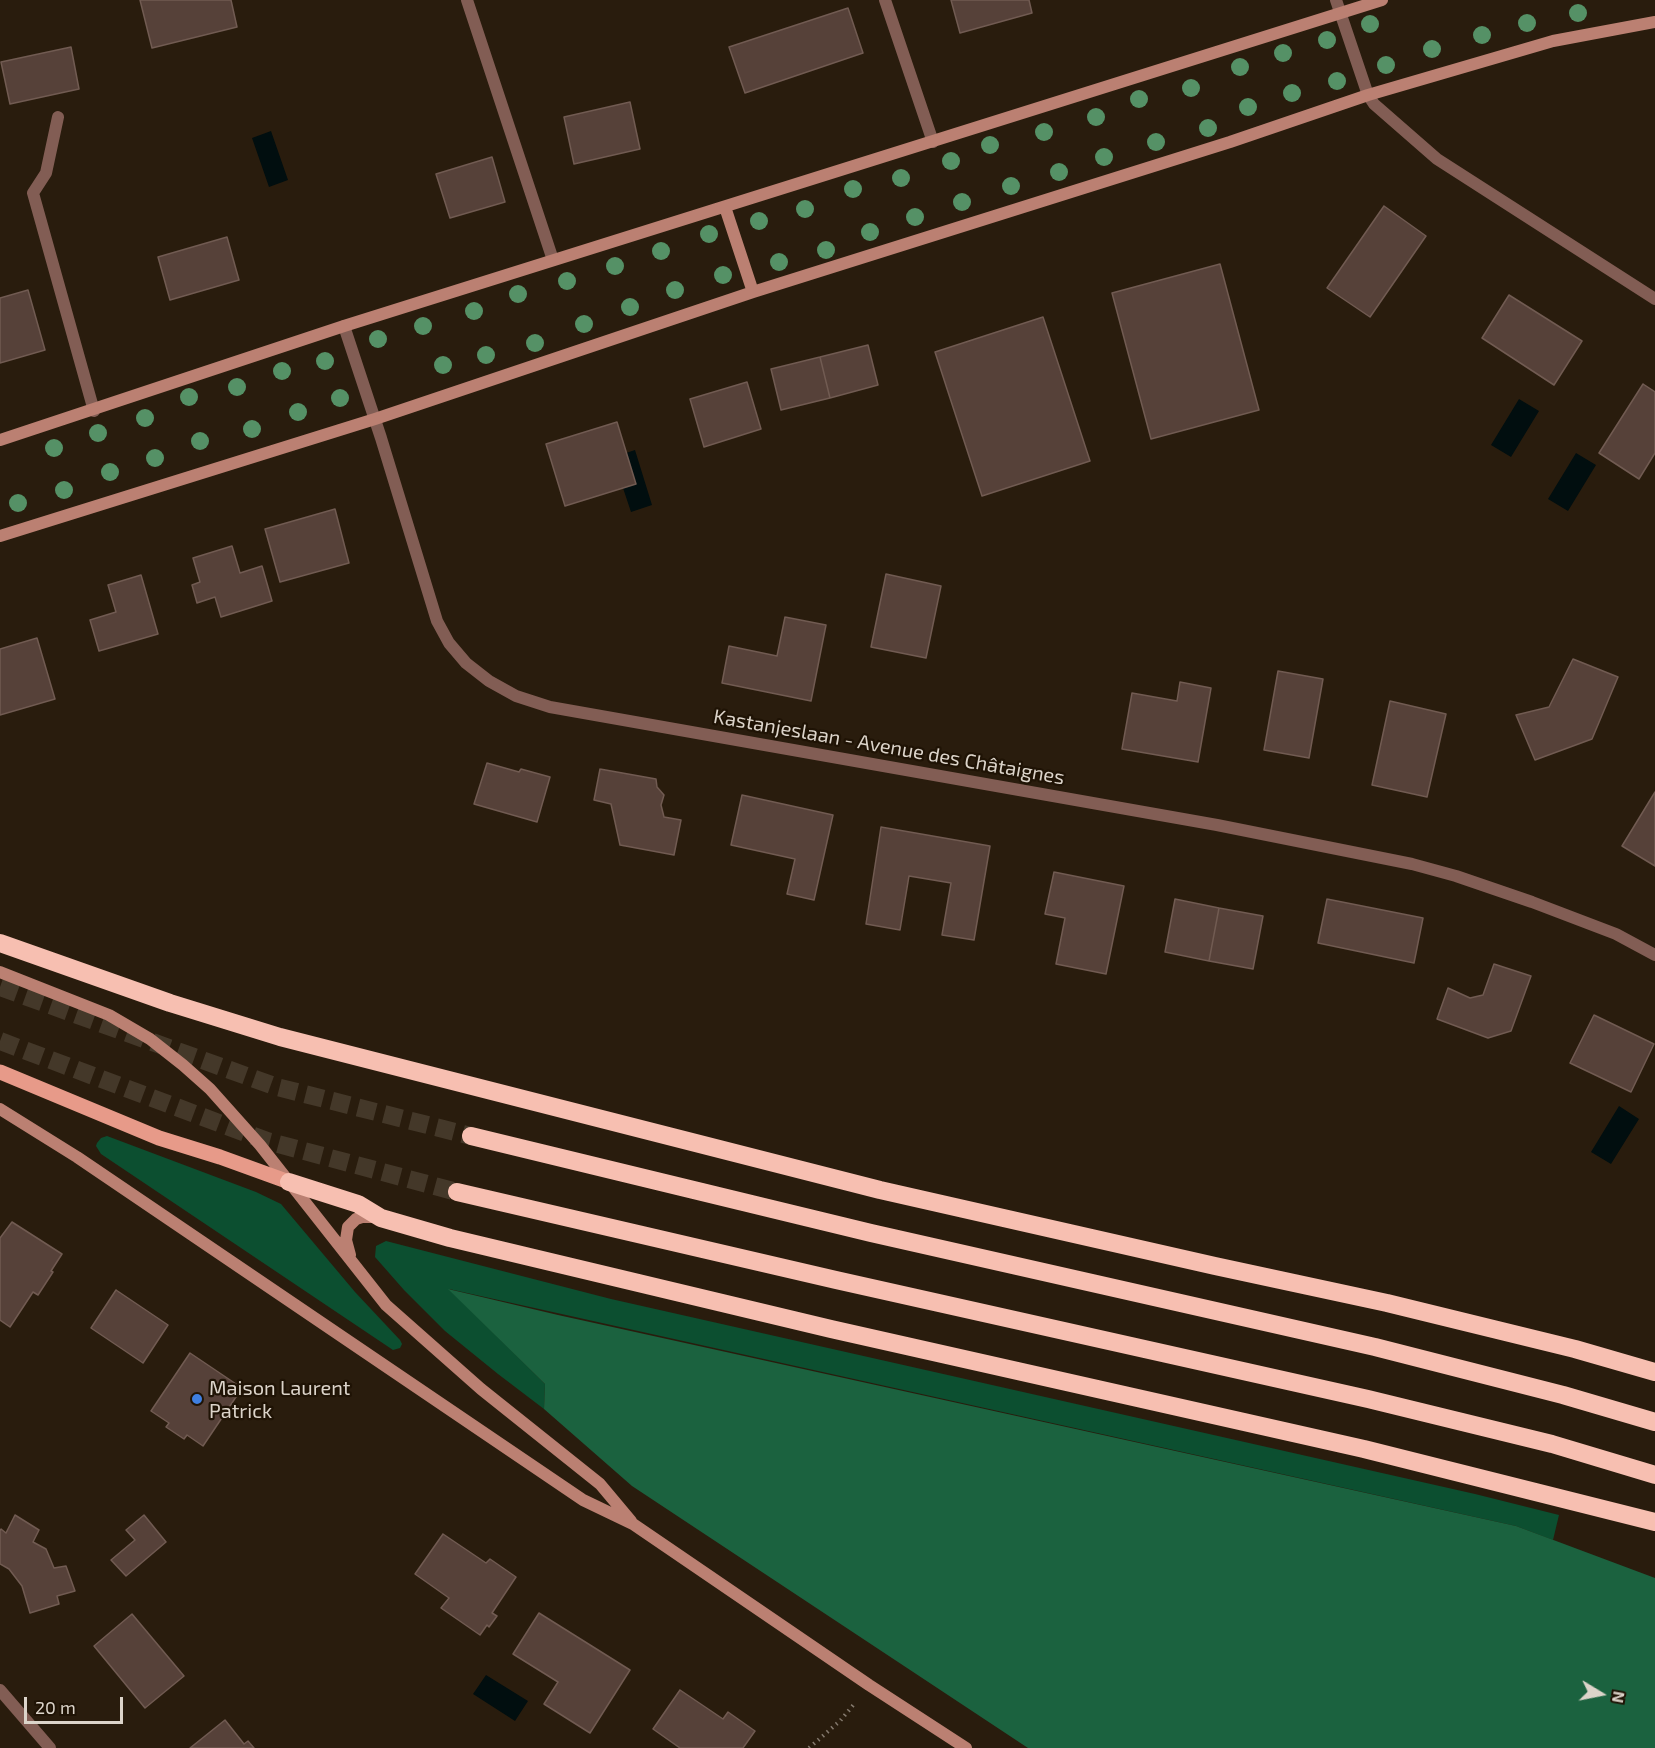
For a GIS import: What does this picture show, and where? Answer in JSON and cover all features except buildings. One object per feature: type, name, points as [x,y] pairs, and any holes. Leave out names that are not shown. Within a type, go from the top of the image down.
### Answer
[{"type":"highway","points":[[0,942],[170,1003],[291,1040],[880,1190],[1387,1303],[1655,1372]]},
{"type":"highway","points":[[471,1136],[882,1235],[1375,1347],[1563,1395],[1655,1422]]},
{"type":"highway","points":[[289,1182],[358,1204],[381,1218],[450,1238],[739,1307],[1364,1449],[1655,1522]]},
{"type":"highway","points":[[457,1192],[1368,1399],[1552,1444],[1655,1475]]},
{"type":"main road","points":[[0,1072],[159,1138],[289,1182]]},
{"type":"street","points":[[467,0],[553,260]]},
{"type":"street","points":[[885,0],[933,142]]},
{"type":"street","points":[[0,441],[344,326],[933,142],[1338,6],[1382,0]]},
{"type":"street","points":[[1338,6],[1368,95],[1374,104],[1437,159],[1655,299]]},
{"type":"street","points":[[0,536],[375,419],[753,292],[1230,142],[1368,95],[1553,41],[1655,22]]},
{"type":"street","points":[[58,117],[46,173],[33,193],[94,411]]},
{"type":"street","points":[[725,207],[753,292]]},
{"type":"street","name":"Kastanjeslaan - Avenue des Châtaignes","points":[[344,326],[437,621],[448,643],[466,663],[489,681],[516,696],[550,706],[1217,825],[1412,864],[1456,876],[1532,902],[1616,934],[1655,955]]},
{"type":"street","points":[[0,972],[89,1006],[133,1028],[150,1039],[210,1089],[246,1128],[386,1305],[481,1389],[600,1484],[633,1524]]},
{"type":"street","points":[[0,1109],[77,1157],[583,1500],[633,1524],[869,1685],[966,1748]]},
{"type":"street","points":[[354,1264],[346,1240],[348,1227],[356,1219],[362,1217],[381,1218]]},
{"type":"street","points":[[0,1690],[50,1748]]},
{"type":"path","points":[[809,1748],[840,1721],[869,1685]]},
{"type":"green space","points":[[107,1136],[256,1192],[281,1204],[355,1292],[400,1340],[402,1344],[400,1348],[393,1350],[101,1154],[96,1146],[97,1143],[101,1138]]},
{"type":"green space","points":[[386,1241],[611,1299],[1475,1494],[1559,1515],[1553,1540],[1516,1526],[449,1289],[545,1384],[544,1409],[445,1331],[404,1290],[375,1257],[376,1246]]},
{"type":"green space","points":[[448,1289],[1516,1526],[1655,1578],[1655,1748],[1028,1748],[632,1486],[544,1409],[545,1384]]},
{"type":"shaded area","points":[[271,131],[288,180],[269,187],[252,138]]},
{"type":"shaded area","points":[[1519,399],[1539,411],[1511,457],[1491,445]]},
{"type":"shaded area","points":[[635,450],[652,505],[631,512],[623,488],[626,453]]},
{"type":"shaded area","points":[[1576,453],[1596,465],[1568,511],[1548,499]]},
{"type":"shaded area","points":[[1619,1106],[1639,1119],[1611,1164],[1591,1152]]},
{"type":"shaded area","points":[[486,1675],[528,1701],[515,1721],[473,1694]]},
{"type":"tunnel","points":[[0,987],[277,1087],[471,1136]]},
{"type":"tunnel","points":[[0,1041],[267,1141],[457,1192]]},
{"type":"place","name":"Maison Laurent Patrick","points":[[197,1399]]}]
